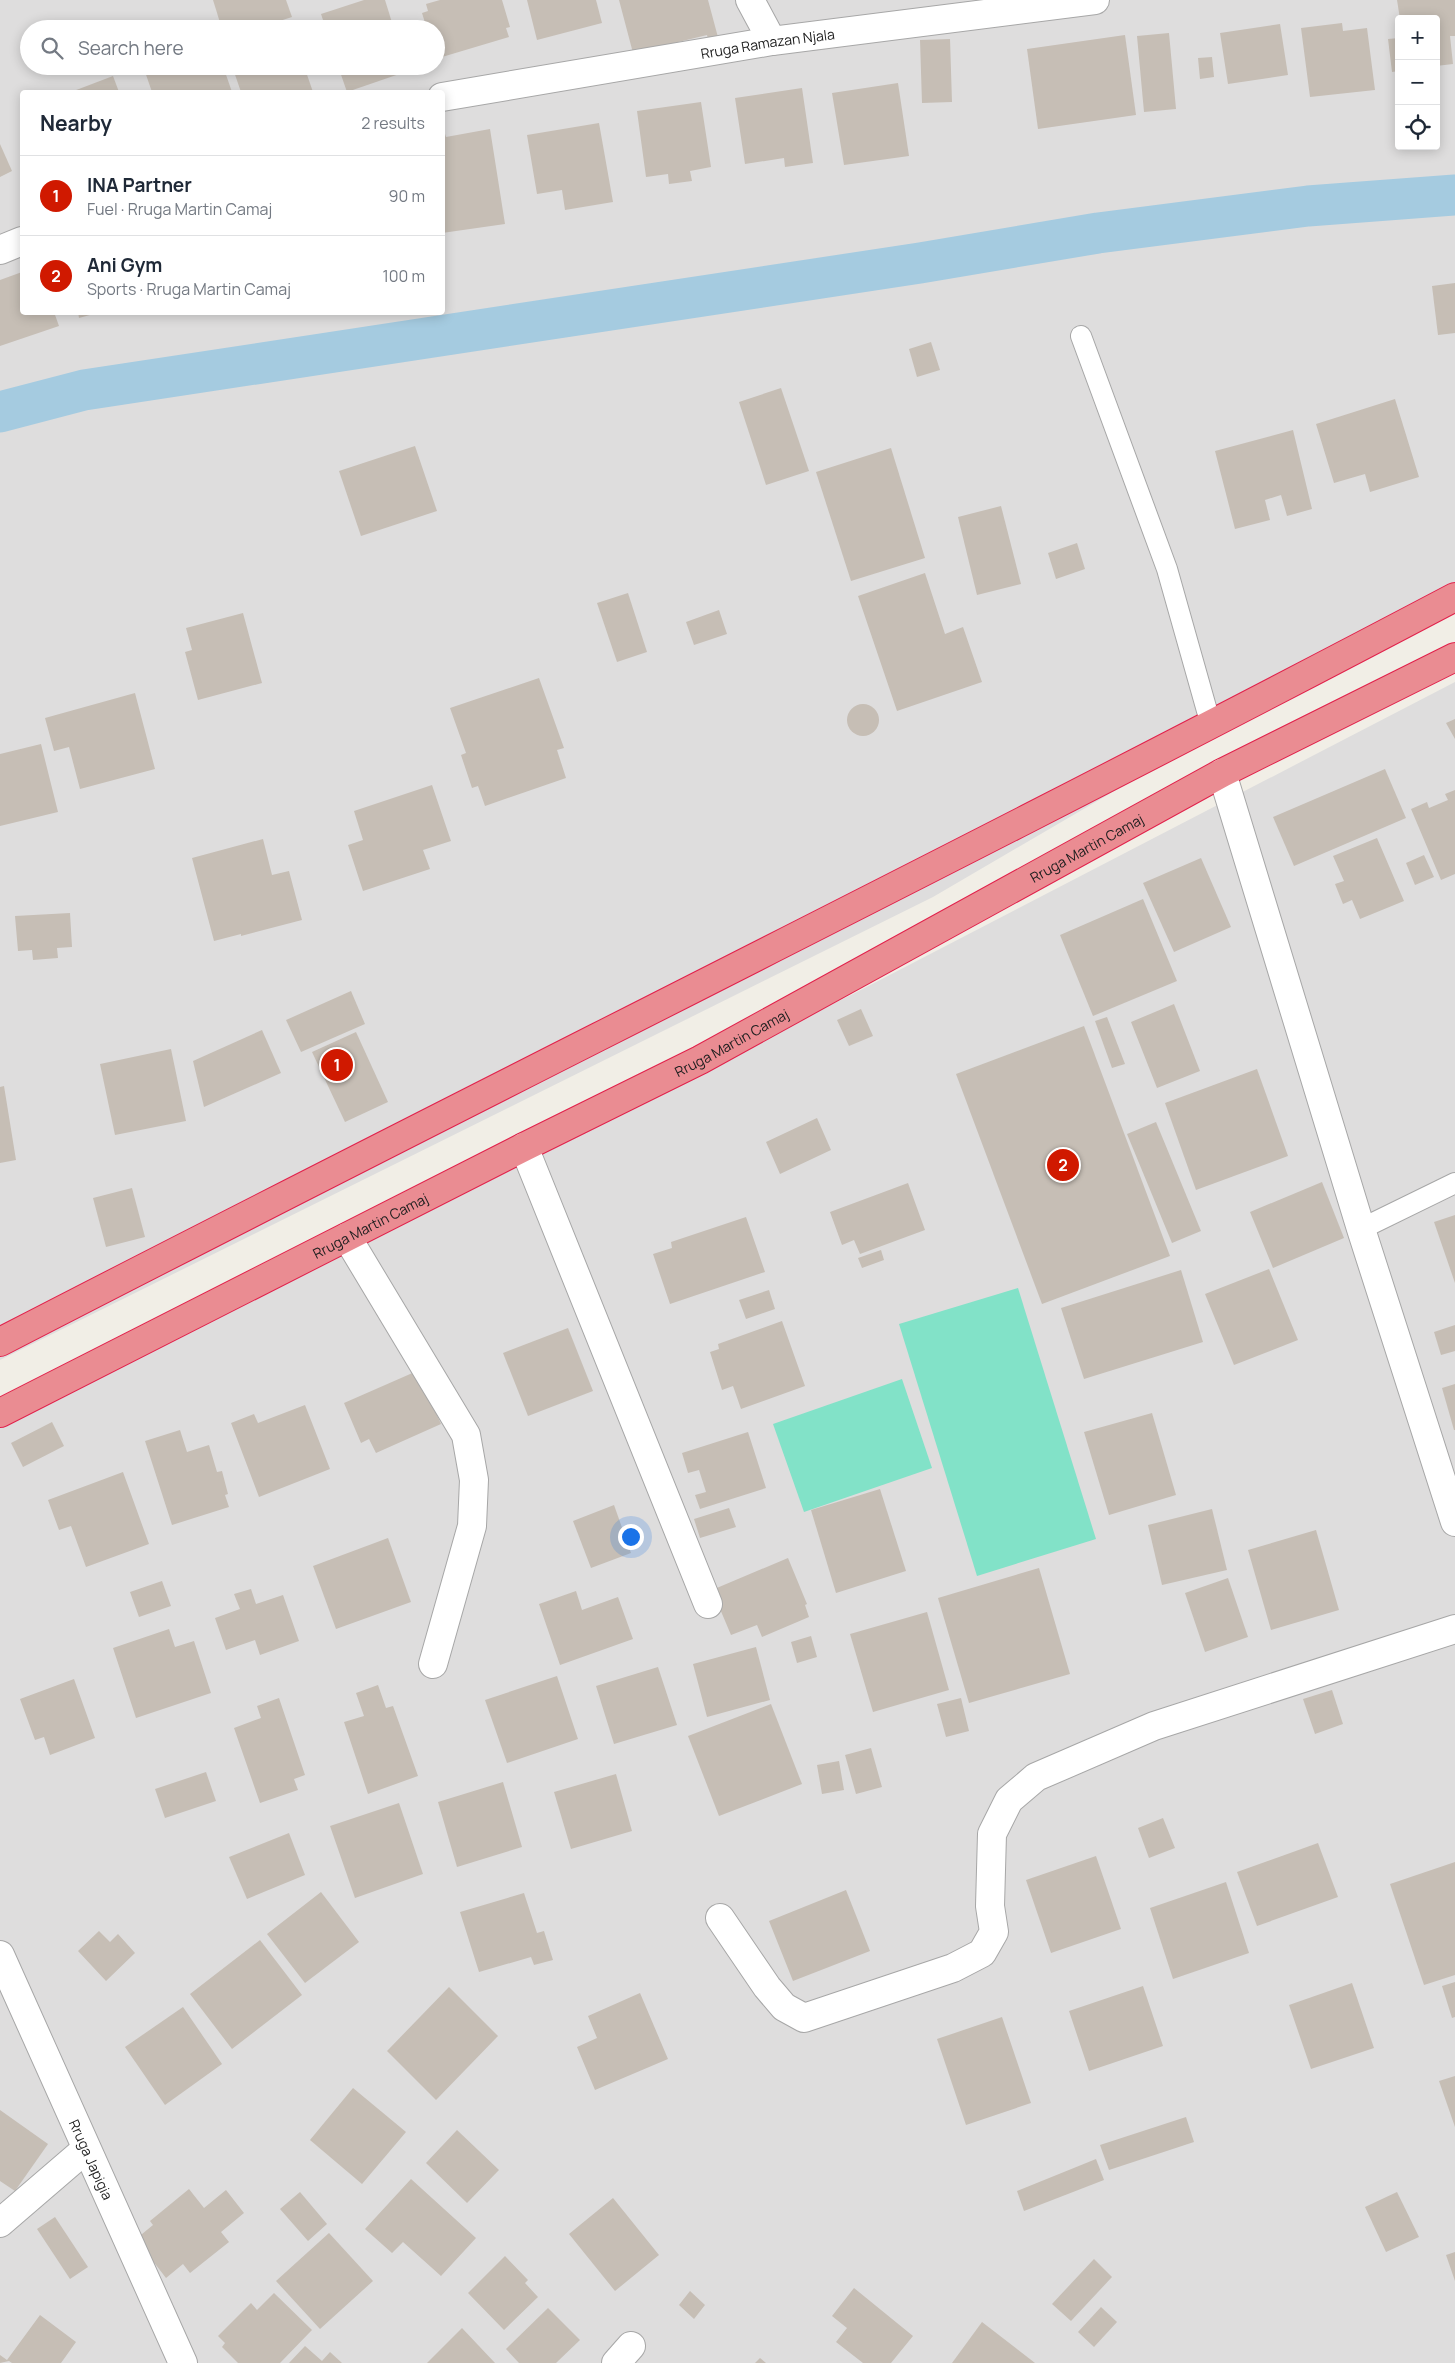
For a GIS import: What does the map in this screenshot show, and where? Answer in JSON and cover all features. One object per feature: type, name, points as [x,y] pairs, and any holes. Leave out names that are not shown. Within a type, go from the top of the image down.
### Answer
[{"type":"highway","points":[[0,1342],[1211,725],[1455,597]]},
{"type":"highway","name":"Rruga Martin Camaj","points":[[0,1413],[524,1147],[700,1060],[1222,773],[1455,657]]},
{"type":"street","points":[[750,0],[772,40]]},
{"type":"street","name":"Rruga Ramazan Njala","points":[[445,96],[477,89],[772,40],[1095,0]]},
{"type":"street","points":[[0,250],[20,243]]},
{"type":"street","points":[[1222,773],[1361,1229],[1455,1522]]},
{"type":"street","points":[[524,1147],[708,1604]]},
{"type":"street","points":[[347,1237],[466,1435],[474,1480],[472,1526],[433,1664]]},
{"type":"street","points":[[720,1918],[784,2007],[804,2018],[953,1968],[982,1953],[994,1932],[990,1906],[992,1834],[1009,1800],[1036,1777],[1154,1726],[1455,1629]]},
{"type":"street","name":"Rruga Japigia","points":[[0,1954],[183,2363]]},
{"type":"street","points":[[0,2222],[86,2149]]},
{"type":"lane","points":[[1080,336],[1167,569],[1211,725]]},
{"type":"lane","points":[[1361,1229],[1455,1183]]},
{"type":"shaded area","points":[[0,0],[1455,0],[1455,592],[933,897],[0,1360]]},
{"type":"shaded area","points":[[1455,682],[1455,2363],[0,2363],[0,1408],[853,994]]},
{"type":"green space","points":[[1018,1288],[1096,1539],[977,1576],[899,1324]]},
{"type":"green space","points":[[902,1379],[932,1468],[804,1512],[773,1424]]},
{"type":"building","points":[[213,0],[286,0],[292,17],[283,20],[219,20]]},
{"type":"building","points":[[364,0],[385,0],[391,20],[323,20],[321,14]]},
{"type":"building","points":[[440,0],[502,0],[510,27],[506,28],[509,37],[445,56],[445,20],[424,20],[422,13],[428,11],[426,4]]},
{"type":"building","points":[[527,0],[596,0],[602,23],[537,40]]},
{"type":"building","points":[[619,0],[708,0],[719,41],[709,43],[707,35],[633,53]]},
{"type":"building","points":[[1397,0],[1455,0],[1455,36],[1450,36],[1453,64],[1440,66],[1440,15],[1399,15]]},
{"type":"building","points":[[1342,23],[1343,31],[1367,28],[1375,90],[1310,97],[1301,28]]},
{"type":"building","points":[[1280,24],[1288,75],[1228,84],[1220,33]]},
{"type":"building","points":[[1169,33],[1176,109],[1144,112],[1137,36]]},
{"type":"building","points":[[1125,35],[1136,115],[1038,129],[1027,49]]},
{"type":"building","points":[[1395,38],[1395,72],[1392,72],[1388,39]]},
{"type":"building","points":[[950,39],[952,102],[922,103],[920,40]]},
{"type":"building","points":[[1212,57],[1214,77],[1200,79],[1198,58]]},
{"type":"building","points":[[146,75],[226,75],[231,90],[151,90]]},
{"type":"building","points":[[235,75],[307,75],[312,90],[240,90]]},
{"type":"building","points":[[341,75],[396,75],[353,90],[346,90]]},
{"type":"building","points":[[113,76],[118,90],[76,90]]},
{"type":"building","points":[[898,83],[909,156],[844,165],[832,93]]},
{"type":"building","points":[[802,88],[813,163],[785,167],[784,158],[745,164],[735,98]]},
{"type":"building","points":[[701,102],[711,167],[690,171],[692,181],[669,184],[668,174],[646,177],[637,111]]},
{"type":"building","points":[[599,123],[613,202],[565,210],[562,190],[537,194],[527,135]]},
{"type":"building","points":[[490,129],[505,224],[445,233],[445,134],[446,137]]},
{"type":"building","points":[[0,144],[12,171],[0,177]]},
{"type":"building","points":[[20,273],[20,315],[55,315],[59,326],[0,346],[0,280]]},
{"type":"building","points":[[1455,283],[1455,333],[1438,335],[1432,286]]},
{"type":"building","points":[[78,315],[90,315],[79,318]]},
{"type":"building","points":[[931,342],[940,370],[917,377],[909,349]]},
{"type":"building","points":[[781,388],[809,471],[766,485],[739,402]]},
{"type":"building","points":[[1395,399],[1419,477],[1370,492],[1365,474],[1334,483],[1316,424]]},
{"type":"building","points":[[1293,430],[1312,509],[1287,516],[1281,495],[1265,500],[1270,520],[1235,529],[1215,451]]},
{"type":"building","points":[[415,446],[437,511],[361,536],[339,471]]},
{"type":"building","points":[[891,448],[925,558],[851,581],[816,472]]},
{"type":"building","points":[[1001,506],[1021,584],[977,595],[958,517]]},
{"type":"building","points":[[1077,543],[1085,569],[1056,579],[1048,553]]},
{"type":"building","points":[[925,573],[945,634],[963,627],[982,682],[897,711],[858,596]]},
{"type":"building","points":[[628,593],[647,652],[617,662],[597,603]]},
{"type":"building","points":[[719,610],[727,634],[694,645],[686,622]]},
{"type":"building","points":[[243,613],[262,683],[198,700],[185,652],[192,650],[186,628]]},
{"type":"building","points":[[539,678],[564,748],[557,750],[566,778],[485,806],[478,786],[472,788],[461,755],[466,753],[450,708]]},
{"type":"building","points":[[135,693],[155,769],[80,789],[69,747],[54,751],[45,718]]},
{"type":"building","points":[[863,704],[875,708],[879,720],[875,732],[863,736],[851,732],[847,720],[851,708]]},
{"type":"building","points":[[1455,719],[1455,739],[1446,723]]},
{"type":"building","points":[[41,744],[58,812],[0,826],[0,754]]},
{"type":"building","points":[[1385,769],[1406,818],[1294,866],[1273,817]]},
{"type":"building","points":[[432,785],[451,841],[423,850],[430,869],[363,891],[348,845],[363,840],[354,811]]},
{"type":"building","points":[[1455,790],[1455,874],[1441,880],[1411,809],[1427,802],[1429,808],[1448,800],[1445,794]]},
{"type":"building","points":[[1377,838],[1404,901],[1360,919],[1352,900],[1343,904],[1335,884],[1344,881],[1333,856]]},
{"type":"building","points":[[263,839],[272,875],[289,871],[302,920],[214,941],[192,858]]},
{"type":"building","points":[[1424,855],[1434,877],[1415,885],[1406,863]]},
{"type":"building","points":[[1201,858],[1231,927],[1174,952],[1143,883]]},
{"type":"building","points":[[1143,899],[1177,981],[1093,1016],[1060,935]]},
{"type":"building","points":[[70,913],[72,947],[57,948],[58,958],[33,960],[32,950],[18,951],[15,916]]},
{"type":"building","points":[[351,991],[365,1024],[301,1052],[286,1020]]},
{"type":"building","points":[[1174,1004],[1200,1071],[1157,1088],[1131,1022]]},
{"type":"building","points":[[861,1009],[873,1036],[849,1046],[837,1020]]},
{"type":"building","points":[[1107,1017],[1125,1064],[1112,1068],[1095,1021]]},
{"type":"building","points":[[1084,1026],[1170,1256],[1042,1304],[956,1074]]},
{"type":"building","points":[[262,1030],[281,1073],[204,1107],[193,1061]]},
{"type":"building","points":[[356,1032],[388,1102],[345,1122],[312,1052]]},
{"type":"building","points":[[171,1049],[186,1121],[115,1135],[100,1064]]},
{"type":"building","points":[[1257,1069],[1288,1156],[1196,1190],[1165,1103]]},
{"type":"building","points":[[4,1086],[16,1160],[0,1163],[0,1087]]},
{"type":"building","points":[[817,1118],[831,1150],[780,1174],[766,1142]]},
{"type":"building","points":[[1156,1122],[1201,1231],[1172,1243],[1127,1134]]},
{"type":"building","points":[[1322,1182],[1344,1238],[1273,1268],[1250,1212]]},
{"type":"building","points":[[908,1183],[925,1230],[860,1254],[854,1240],[842,1245],[830,1212]]},
{"type":"building","points":[[132,1188],[145,1237],[106,1247],[93,1198]]},
{"type":"building","points":[[1455,1215],[1455,1283],[1434,1222]]},
{"type":"building","points":[[746,1217],[765,1272],[670,1304],[653,1254],[672,1248],[671,1242]]},
{"type":"building","points":[[881,1250],[884,1260],[862,1268],[858,1258]]},
{"type":"building","points":[[1269,1269],[1298,1340],[1234,1365],[1205,1294]]},
{"type":"building","points":[[1181,1270],[1203,1342],[1084,1379],[1061,1308]]},
{"type":"building","points":[[769,1290],[775,1309],[746,1319],[739,1300]]},
{"type":"building","points":[[782,1321],[805,1386],[741,1409],[733,1386],[722,1390],[710,1352],[719,1349],[718,1344]]},
{"type":"building","points":[[1455,1325],[1455,1351],[1441,1355],[1434,1332]]},
{"type":"building","points":[[568,1328],[593,1391],[528,1416],[503,1353]]},
{"type":"building","points":[[417,1371],[441,1424],[376,1453],[369,1439],[361,1443],[344,1403]]},
{"type":"building","points":[[1455,1384],[1455,1430],[1454,1430],[1442,1388]]},
{"type":"building","points":[[305,1405],[330,1469],[259,1497],[231,1423],[254,1414],[258,1423]]},
{"type":"building","points":[[1152,1413],[1176,1495],[1109,1515],[1084,1432]]},
{"type":"building","points":[[52,1422],[64,1446],[23,1467],[11,1443]]},
{"type":"building","points":[[180,1430],[187,1452],[209,1445],[217,1472],[222,1471],[228,1494],[225,1495],[229,1507],[172,1525],[145,1441]]},
{"type":"building","points":[[748,1432],[766,1488],[700,1509],[695,1495],[706,1492],[699,1470],[688,1473],[682,1453]]},
{"type":"building","points":[[123,1472],[149,1544],[86,1567],[71,1526],[59,1530],[48,1500]]},
{"type":"building","points":[[880,1489],[906,1571],[836,1593],[811,1510]]},
{"type":"building","points":[[614,1505],[631,1553],[591,1568],[573,1521]]},
{"type":"building","points":[[729,1508],[736,1527],[700,1538],[694,1519]]},
{"type":"building","points":[[1212,1509],[1227,1570],[1162,1585],[1148,1525]]},
{"type":"building","points":[[1316,1530],[1339,1610],[1271,1630],[1248,1550]]},
{"type":"building","points":[[388,1538],[411,1602],[336,1629],[313,1566]]},
{"type":"building","points":[[788,1558],[807,1604],[805,1605],[809,1617],[762,1637],[757,1625],[731,1635],[712,1590]]},
{"type":"building","points":[[1039,1568],[1070,1674],[969,1703],[938,1598]]},
{"type":"building","points":[[1228,1578],[1248,1637],[1205,1652],[1185,1593]]},
{"type":"building","points":[[162,1581],[171,1606],[139,1617],[130,1592]]},
{"type":"building","points":[[251,1589],[256,1604],[283,1595],[299,1641],[260,1655],[255,1640],[226,1650],[215,1618],[240,1609],[234,1594]]},
{"type":"building","points":[[576,1591],[582,1610],[618,1597],[633,1639],[560,1665],[539,1604]]},
{"type":"building","points":[[927,1612],[949,1690],[873,1712],[850,1634]]},
{"type":"building","points":[[169,1629],[175,1647],[194,1641],[211,1693],[136,1718],[113,1648]]},
{"type":"building","points":[[811,1636],[817,1657],[797,1663],[791,1642]]},
{"type":"building","points":[[756,1647],[770,1700],[707,1717],[693,1664]]},
{"type":"building","points":[[658,1667],[677,1725],[614,1744],[596,1686]]},
{"type":"building","points":[[557,1676],[578,1739],[507,1763],[485,1700]]},
{"type":"building","points":[[74,1679],[95,1738],[50,1755],[44,1737],[35,1740],[20,1699]]},
{"type":"building","points":[[378,1685],[386,1708],[393,1706],[418,1776],[368,1794],[344,1722],[364,1716],[356,1693]]},
{"type":"building","points":[[1332,1690],[1343,1724],[1315,1734],[1303,1699]]},
{"type":"building","points":[[279,1698],[305,1775],[294,1779],[298,1790],[260,1803],[234,1728],[261,1718],[257,1706]]},
{"type":"building","points":[[961,1698],[969,1731],[946,1737],[937,1704]]},
{"type":"building","points":[[771,1704],[802,1784],[719,1816],[688,1736]]},
{"type":"building","points":[[871,1748],[882,1787],[856,1794],[845,1755]]},
{"type":"building","points":[[839,1761],[844,1790],[822,1794],[817,1765]]},
{"type":"building","points":[[206,1772],[216,1801],[165,1818],[155,1789]]},
{"type":"building","points":[[616,1774],[632,1831],[571,1849],[554,1792]]},
{"type":"building","points":[[503,1782],[522,1847],[457,1867],[438,1802]]},
{"type":"building","points":[[399,1803],[423,1874],[355,1898],[330,1826]]},
{"type":"building","points":[[1163,1818],[1175,1848],[1149,1858],[1138,1828]]},
{"type":"building","points":[[289,1833],[305,1875],[247,1899],[229,1857]]},
{"type":"building","points":[[1318,1843],[1338,1897],[1257,1926],[1237,1872]]},
{"type":"building","points":[[1096,1856],[1121,1929],[1051,1953],[1026,1880]]},
{"type":"building","points":[[1455,1862],[1455,1975],[1424,1985],[1390,1884]]},
{"type":"building","points":[[1226,1882],[1249,1953],[1173,1979],[1150,1908]]},
{"type":"building","points":[[846,1890],[870,1951],[793,1981],[769,1921]]},
{"type":"building","points":[[321,1892],[359,1942],[305,1983],[267,1934]]},
{"type":"building","points":[[524,1893],[537,1933],[544,1931],[553,1960],[534,1965],[531,1957],[479,1972],[460,1912]]},
{"type":"building","points":[[99,1931],[110,1942],[118,1934],[135,1953],[106,1981],[78,1951]]},
{"type":"building","points":[[260,1940],[302,1995],[232,2049],[190,1994]]},
{"type":"building","points":[[1455,1982],[1455,2017],[1452,2018],[1442,1986]]},
{"type":"building","points":[[1352,1983],[1374,2048],[1311,2069],[1289,2005]]},
{"type":"building","points":[[1143,1986],[1163,2046],[1089,2071],[1069,2011]]},
{"type":"building","points":[[449,1987],[498,2036],[436,2100],[387,2051]]},
{"type":"building","points":[[640,1993],[668,2059],[595,2090],[577,2047],[597,2038],[588,2016]]},
{"type":"building","points":[[183,2007],[222,2064],[165,2105],[125,2047]]},
{"type":"building","points":[[1002,2017],[1031,2103],[966,2125],[937,2039]]},
{"type":"building","points":[[1455,2076],[1455,2127],[1439,2081]]},
{"type":"building","points":[[353,2088],[406,2132],[362,2184],[310,2140]]},
{"type":"building","points":[[0,2110],[48,2144],[15,2191],[0,2181]]},
{"type":"building","points":[[1186,2117],[1194,2142],[1109,2170],[1100,2145]]},
{"type":"building","points":[[457,2130],[499,2170],[467,2203],[426,2163]]},
{"type":"building","points":[[1096,2159],[1104,2180],[1024,2211],[1017,2191]]},
{"type":"building","points":[[411,2179],[476,2238],[441,2276],[403,2242],[392,2253],[365,2229]]},
{"type":"building","points":[[189,2189],[204,2208],[226,2190],[244,2213],[221,2232],[229,2242],[190,2273],[183,2264],[166,2278],[136,2239],[153,2225],[150,2221]]},
{"type":"building","points":[[300,2192],[327,2224],[308,2241],[280,2209]]},
{"type":"building","points":[[1397,2192],[1419,2237],[1386,2252],[1365,2207]]},
{"type":"building","points":[[613,2198],[659,2255],[615,2291],[569,2234]]},
{"type":"building","points":[[55,2217],[88,2267],[70,2279],[37,2229]]},
{"type":"building","points":[[329,2233],[373,2281],[320,2329],[276,2281]]},
{"type":"building","points":[[1455,2252],[1455,2281],[1446,2255]]},
{"type":"building","points":[[505,2256],[528,2280],[525,2283],[538,2297],[504,2330],[468,2293]]},
{"type":"building","points":[[1094,2259],[1112,2277],[1071,2321],[1052,2304]]},
{"type":"building","points":[[854,2288],[913,2336],[891,2363],[863,2363],[836,2342],[847,2328],[832,2316]]},
{"type":"building","points":[[690,2291],[705,2305],[694,2319],[679,2305]]},
{"type":"building","points":[[274,2293],[312,2330],[280,2363],[238,2363],[222,2347],[225,2343],[218,2336],[251,2303],[257,2310]]},
{"type":"building","points":[[1101,2307],[1117,2322],[1094,2347],[1078,2332]]},
{"type":"building","points":[[548,2308],[580,2340],[556,2363],[519,2363],[506,2349]]},
{"type":"building","points":[[40,2315],[76,2342],[61,2363],[12,2363],[9,2361],[0,2363],[0,2355],[7,2360]]},
{"type":"building","points":[[982,2322],[1035,2363],[952,2363]]},
{"type":"building","points":[[462,2328],[495,2363],[427,2363]]},
{"type":"building","points":[[305,2346],[322,2361],[330,2352],[342,2363],[289,2363]]},
{"type":"building","points":[[760,2358],[766,2363],[755,2363]]},
{"type":"waterway","points":[[0,412],[84,390],[920,263],[1098,233],[1308,206],[1455,195]]},
{"type":"place","name":"INA Partner","points":[[337,1065]]},
{"type":"place","name":"Ani Gym","points":[[1063,1165]]}]
